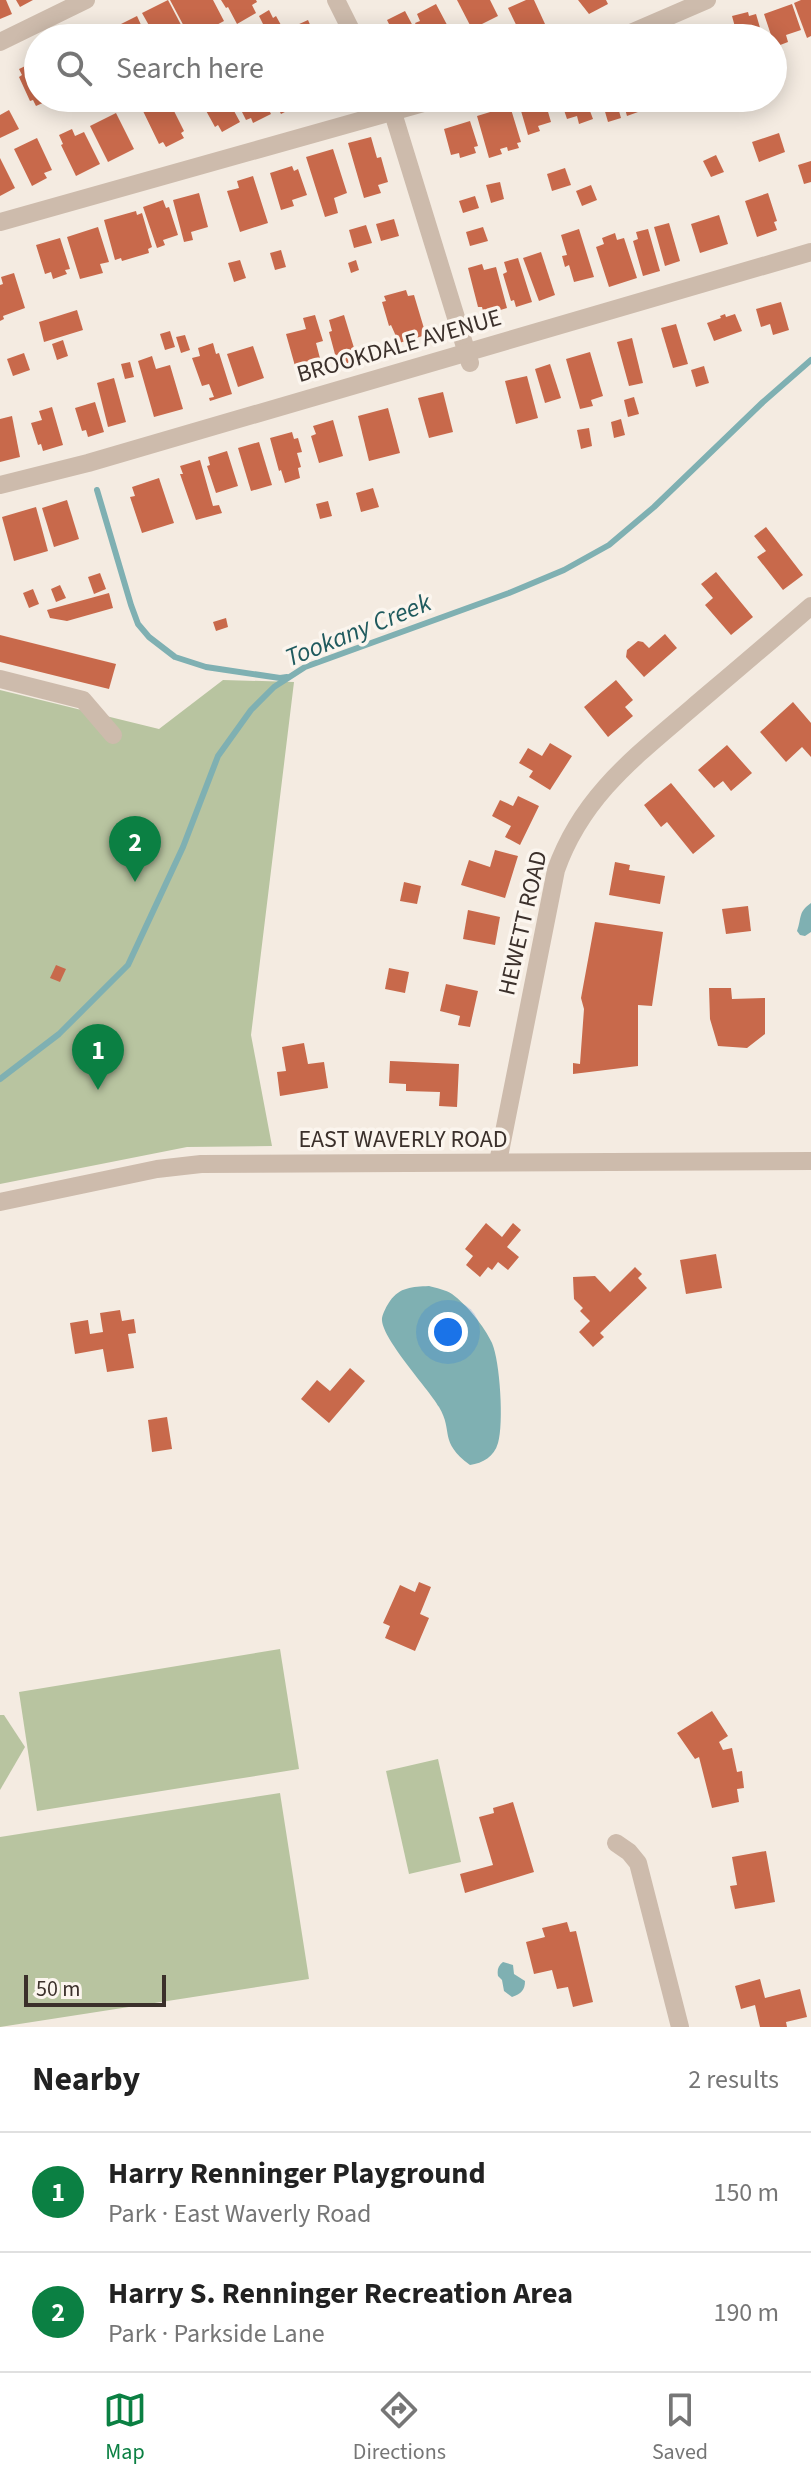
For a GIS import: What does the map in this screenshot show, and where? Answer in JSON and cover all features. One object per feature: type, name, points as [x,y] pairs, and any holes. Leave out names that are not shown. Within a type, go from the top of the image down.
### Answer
[{"type":"street","points":[[37,24],[86,0]]},
{"type":"street","points":[[336,0],[348,24]]},
{"type":"street","points":[[651,24],[707,0]]},
{"type":"street","points":[[0,42],[24,30]]},
{"type":"street","points":[[0,222],[369,112]]},
{"type":"street","points":[[391,112],[468,357]]},
{"type":"street","name":"BROOKDALE AVENUE","points":[[0,485],[468,357],[811,252]]},
{"type":"street","name":"HEWETT ROAD","points":[[498,1162],[556,870],[572,832],[584,811],[618,772],[811,606]]},
{"type":"street","points":[[0,679],[83,700],[113,735]]},
{"type":"street","name":"EAST WAVERLY ROAD","points":[[0,1202],[176,1166],[811,1161]]},
{"type":"street","points":[[616,1843],[638,1863],[680,2027]]},
{"type":"green space","points":[[223,680],[294,682],[251,1035],[272,1146],[187,1147],[0,1184],[0,690],[159,729]]},
{"type":"green space","points":[[280,1649],[299,1769],[37,1811],[19,1692]]},
{"type":"green space","points":[[0,1715],[4,1715],[25,1747],[0,1790]]},
{"type":"green space","points":[[438,1759],[461,1862],[409,1874],[386,1771]]},
{"type":"green space","points":[[280,1793],[309,1979],[0,2027],[0,1837]]},
{"type":"water","points":[[811,903],[811,932],[800,935],[797,931],[801,915]]},
{"type":"water","points":[[429,1286],[450,1293],[475,1316],[495,1352],[500,1393],[500,1434],[494,1452],[475,1464],[470,1465],[460,1457],[450,1443],[439,1407],[396,1350],[383,1326],[383,1314],[394,1296],[407,1289]]},
{"type":"water","points":[[503,1962],[513,1965],[514,1974],[525,1981],[522,1991],[512,1997],[504,1991],[498,1976],[498,1968]]},
{"type":"building","points":[[0,0],[6,0],[12,14],[0,19]]},
{"type":"building","points":[[16,0],[33,0],[20,7]]},
{"type":"building","points":[[168,0],[181,24],[148,24],[142,13]]},
{"type":"building","points":[[170,0],[213,0],[224,21],[218,24],[183,24]]},
{"type":"building","points":[[221,0],[256,0],[252,5],[256,13],[237,24]]},
{"type":"building","points":[[457,0],[490,0],[498,16],[482,24],[469,24]]},
{"type":"building","points":[[534,0],[545,24],[516,24],[508,8]]},
{"type":"building","points":[[578,0],[606,0],[608,4],[589,14]]},
{"type":"building","points":[[811,0],[811,36],[807,38],[794,3]]},
{"type":"building","points":[[436,4],[447,24],[416,24],[420,21],[417,14]]},
{"type":"building","points":[[792,4],[801,30],[787,35],[787,24],[767,24],[764,14]]},
{"type":"building","points":[[269,10],[280,24],[263,24],[259,16]]},
{"type":"building","points":[[405,11],[412,24],[389,24],[387,20]]},
{"type":"building","points":[[748,12],[749,16],[756,14],[759,24],[734,24],[732,16]]},
{"type":"building","points":[[137,16],[141,24],[121,24]]},
{"type":"building","points":[[24,67],[24,88],[19,77],[22,75],[19,69]]},
{"type":"building","points":[[9,110],[19,129],[0,138],[0,115]]},
{"type":"building","points":[[143,112],[174,112],[184,131],[181,133],[184,138],[166,147],[163,142],[159,144]]},
{"type":"building","points":[[207,112],[235,112],[240,122],[222,132],[218,125],[215,127]]},
{"type":"building","points":[[242,112],[271,114],[253,123],[251,118],[246,120]]},
{"type":"building","points":[[490,112],[512,112],[521,142],[517,143],[519,148],[508,151],[507,147],[500,149],[502,154],[489,158],[477,116]]},
{"type":"building","points":[[521,112],[548,112],[551,122],[538,126],[540,131],[528,135]]},
{"type":"building","points":[[565,112],[590,112],[593,119],[579,124],[577,116],[567,119]]},
{"type":"building","points":[[605,112],[619,112],[621,118],[608,122]]},
{"type":"building","points":[[116,113],[134,149],[108,162],[90,126]]},
{"type":"building","points":[[470,121],[478,146],[474,147],[476,153],[460,158],[459,153],[451,155],[444,129]]},
{"type":"building","points":[[72,129],[75,136],[84,132],[100,164],[76,176],[59,135]]},
{"type":"building","points":[[779,133],[785,152],[759,162],[752,142]]},
{"type":"building","points":[[371,137],[388,182],[378,185],[381,193],[364,198],[348,143]]},
{"type":"building","points":[[37,138],[52,170],[44,173],[47,178],[32,186],[14,149]]},
{"type":"building","points":[[333,149],[347,193],[334,198],[338,213],[325,217],[306,157]]},
{"type":"building","points":[[716,155],[724,172],[711,177],[703,161]]},
{"type":"building","points":[[0,158],[15,188],[0,196]]},
{"type":"building","points":[[811,161],[811,182],[804,184],[798,165]]},
{"type":"building","points":[[292,166],[294,171],[298,169],[307,195],[292,200],[294,206],[281,210],[270,173]]},
{"type":"building","points":[[565,168],[571,185],[552,191],[547,174]]},
{"type":"building","points":[[253,176],[268,223],[240,232],[227,191],[239,188],[237,181]]},
{"type":"building","points":[[500,182],[504,199],[491,203],[486,185]]},
{"type":"building","points":[[591,185],[597,200],[582,206],[576,191]]},
{"type":"building","points":[[199,193],[208,227],[191,232],[193,240],[184,242],[173,200]]},
{"type":"building","points":[[768,193],[777,230],[757,237],[745,201]]},
{"type":"building","points":[[475,196],[479,208],[463,213],[459,201]]},
{"type":"building","points":[[163,200],[166,208],[169,207],[178,235],[163,240],[165,245],[157,248],[143,207]]},
{"type":"building","points":[[136,211],[137,215],[142,213],[152,247],[148,249],[149,253],[115,260],[104,220]]},
{"type":"building","points":[[719,215],[728,244],[700,253],[691,224]]},
{"type":"building","points":[[394,219],[399,236],[381,241],[376,224]]},
{"type":"building","points":[[669,223],[680,261],[665,266],[654,227]]},
{"type":"building","points":[[366,225],[372,243],[354,248],[349,230]]},
{"type":"building","points":[[98,227],[109,262],[100,264],[103,273],[80,279],[67,237]]},
{"type":"building","points":[[483,227],[488,241],[470,246],[466,232]]},
{"type":"building","points":[[579,229],[594,277],[574,282],[569,265],[565,267],[562,256],[567,255],[561,235]]},
{"type":"building","points":[[648,229],[660,271],[643,276],[633,241],[638,239],[636,232]]},
{"type":"building","points":[[615,233],[617,240],[624,238],[637,278],[609,287],[596,247],[604,244],[602,238]]},
{"type":"building","points":[[60,238],[70,269],[65,270],[67,274],[53,279],[51,272],[45,274],[36,245]]},
{"type":"building","points":[[281,250],[286,267],[275,270],[270,253]]},
{"type":"building","points":[[541,252],[555,295],[539,301],[523,258]]},
{"type":"building","points":[[518,258],[532,302],[516,307],[514,300],[511,301],[503,274],[507,272],[504,262]]},
{"type":"building","points":[[240,260],[246,278],[234,282],[228,263]]},
{"type":"building","points":[[356,260],[359,270],[351,273],[348,263]]},
{"type":"building","points":[[482,264],[484,270],[496,267],[507,308],[484,315],[482,307],[478,307],[468,268]]},
{"type":"building","points":[[14,273],[25,308],[3,316],[4,319],[0,321],[1,277]]},
{"type":"building","points":[[406,290],[408,296],[414,295],[426,335],[399,343],[389,326],[382,302],[386,301],[384,296]]},
{"type":"building","points":[[781,302],[789,330],[773,335],[770,324],[761,327],[756,309]]},
{"type":"building","points":[[77,310],[83,330],[44,342],[39,322]]},
{"type":"building","points":[[725,314],[726,317],[735,314],[742,331],[714,341],[707,323]]},
{"type":"building","points":[[315,315],[323,341],[316,343],[322,366],[297,373],[286,334],[306,329],[303,318]]},
{"type":"building","points":[[344,315],[358,361],[341,365],[329,332],[332,331],[329,320]]},
{"type":"building","points":[[676,324],[688,364],[673,368],[661,328]]},
{"type":"building","points":[[170,331],[175,347],[165,350],[160,334]]},
{"type":"building","points":[[185,335],[190,350],[181,353],[176,337]]},
{"type":"building","points":[[632,338],[643,383],[629,386],[617,342]]},
{"type":"building","points":[[63,340],[68,356],[57,360],[52,344]]},
{"type":"building","points":[[213,343],[232,394],[210,401],[209,398],[214,397],[209,384],[202,386],[192,358],[200,356],[198,348]]},
{"type":"building","points":[[253,346],[264,378],[238,387],[227,354]]},
{"type":"building","points":[[590,352],[603,396],[591,400],[593,406],[580,409],[566,359]]},
{"type":"building","points":[[24,353],[30,370],[13,376],[7,359]]},
{"type":"building","points":[[152,356],[156,369],[170,365],[183,409],[154,417],[138,361]]},
{"type":"building","points":[[130,362],[134,377],[125,379],[121,364]]},
{"type":"building","points":[[550,364],[561,398],[545,403],[535,369]]},
{"type":"building","points":[[704,366],[709,383],[696,387],[691,370]]},
{"type":"building","points":[[527,376],[538,418],[516,424],[505,381]]},
{"type":"building","points":[[114,378],[126,422],[108,427],[97,383]]},
{"type":"building","points":[[443,392],[453,432],[429,438],[418,398]]},
{"type":"building","points":[[634,397],[639,414],[628,417],[624,400]]},
{"type":"building","points":[[95,402],[104,432],[88,437],[86,430],[82,431],[75,408]]},
{"type":"building","points":[[52,407],[63,445],[43,451],[31,423],[42,420],[39,411]]},
{"type":"building","points":[[388,408],[400,453],[369,461],[358,416]]},
{"type":"building","points":[[12,416],[20,457],[0,462],[0,419]]},
{"type":"building","points":[[621,419],[625,435],[614,438],[611,422]]},
{"type":"building","points":[[333,420],[343,456],[319,463],[311,436],[316,434],[313,426]]},
{"type":"building","points":[[589,428],[592,446],[581,449],[577,430]]},
{"type":"building","points":[[292,432],[294,439],[298,438],[302,452],[297,453],[300,478],[285,483],[270,438]]},
{"type":"building","points":[[259,442],[272,485],[251,491],[238,448]]},
{"type":"building","points":[[227,451],[238,486],[216,493],[207,466],[210,465],[208,457]]},
{"type":"building","points":[[200,460],[213,506],[219,505],[222,513],[196,520],[180,466]]},
{"type":"building","points":[[159,478],[174,523],[142,533],[130,497],[135,496],[132,487]]},
{"type":"building","points":[[373,488],[379,507],[361,512],[356,493]]},
{"type":"building","points":[[67,500],[79,539],[54,547],[42,508]]},
{"type":"building","points":[[328,501],[332,516],[320,519],[316,504]]},
{"type":"building","points":[[36,507],[48,551],[14,561],[2,517]]},
{"type":"building","points":[[766,527],[803,575],[783,590],[757,557],[766,551],[754,536]]},
{"type":"building","points":[[716,572],[753,617],[731,635],[705,605],[713,598],[701,584]]},
{"type":"building","points":[[100,573],[106,589],[94,594],[88,577]]},
{"type":"building","points":[[60,585],[66,598],[56,602],[51,589]]},
{"type":"building","points":[[33,589],[39,604],[29,608],[23,593]]},
{"type":"building","points":[[109,593],[113,608],[67,621],[50,618],[47,610]]},
{"type":"building","points":[[226,618],[228,627],[216,631],[213,622]]},
{"type":"building","points":[[665,634],[677,648],[644,677],[626,657],[627,650],[638,641],[649,648]]},
{"type":"building","points":[[0,635],[116,664],[109,689],[0,662]]},
{"type":"building","points":[[616,680],[633,700],[625,707],[633,716],[608,737],[584,707]]},
{"type":"building","points":[[793,702],[811,723],[811,757],[802,747],[786,762],[760,732]]},
{"type":"building","points":[[550,743],[572,756],[550,790],[529,777],[533,771],[519,763],[528,748],[542,756]]},
{"type":"building","points":[[727,745],[752,773],[731,791],[723,781],[714,788],[698,770]]},
{"type":"building","points":[[671,783],[715,836],[693,854],[667,822],[661,827],[644,805]]},
{"type":"building","points":[[518,796],[539,806],[520,845],[505,837],[511,826],[492,816],[500,800],[513,806]]},
{"type":"building","points":[[495,850],[518,856],[505,898],[461,885],[469,860],[490,867]]},
{"type":"building","points":[[615,862],[630,865],[629,870],[665,876],[660,904],[609,895]]},
{"type":"building","points":[[404,882],[421,886],[417,904],[400,901]]},
{"type":"building","points":[[748,906],[751,931],[726,934],[722,909]]},
{"type":"building","points":[[468,910],[500,917],[495,945],[463,939]]},
{"type":"building","points":[[595,922],[663,932],[652,1006],[638,1005],[638,1066],[573,1074],[573,1063],[580,1064],[584,1009],[581,998]]},
{"type":"building","points":[[56,965],[66,969],[60,982],[50,978]]},
{"type":"building","points":[[389,968],[409,972],[405,993],[385,989]]},
{"type":"building","points":[[446,984],[478,991],[470,1027],[458,1025],[460,1016],[440,1011]]},
{"type":"building","points":[[709,988],[731,988],[732,999],[765,998],[765,1034],[747,1048],[718,1046],[710,1019]]},
{"type":"building","points":[[304,1043],[308,1064],[324,1062],[328,1088],[280,1096],[277,1072],[286,1071],[282,1047]]},
{"type":"building","points":[[390,1061],[459,1064],[457,1107],[439,1106],[440,1092],[406,1091],[406,1084],[389,1083]]},
{"type":"building","points":[[486,1223],[502,1237],[513,1223],[521,1230],[507,1247],[519,1257],[508,1270],[498,1262],[492,1270],[488,1267],[480,1277],[466,1265],[473,1256],[465,1249]]},
{"type":"building","points":[[716,1254],[722,1288],[686,1294],[680,1260]]},
{"type":"building","points":[[635,1267],[642,1274],[638,1278],[647,1288],[600,1333],[604,1337],[593,1347],[579,1332],[590,1321],[574,1299],[573,1277],[595,1276],[610,1292]]},
{"type":"building","points":[[120,1310],[122,1321],[134,1319],[136,1333],[128,1334],[134,1368],[107,1372],[103,1349],[75,1354],[70,1323],[88,1320],[90,1334],[103,1332],[100,1313]]},
{"type":"building","points":[[350,1368],[365,1381],[329,1423],[301,1399],[317,1380],[330,1391]]},
{"type":"building","points":[[167,1417],[172,1449],[152,1452],[148,1420]]},
{"type":"building","points":[[419,1582],[431,1587],[420,1614],[429,1618],[415,1651],[385,1638],[390,1626],[383,1623],[400,1585],[415,1592]]},
{"type":"building","points":[[712,1711],[728,1736],[719,1742],[723,1750],[732,1748],[737,1772],[742,1771],[744,1788],[737,1789],[739,1802],[712,1808],[699,1757],[695,1759],[677,1733]]},
{"type":"building","points":[[513,1802],[534,1872],[465,1893],[460,1874],[493,1865],[479,1817],[494,1813],[493,1808]]},
{"type":"building","points":[[766,1851],[775,1902],[735,1909],[730,1886],[737,1885],[732,1857]]},
{"type":"building","points":[[567,1922],[570,1932],[576,1931],[593,2002],[573,2007],[568,1987],[557,1989],[552,1970],[534,1974],[526,1942],[545,1937],[542,1928]]},
{"type":"building","points":[[760,1979],[765,1998],[800,1989],[807,2017],[786,2022],[787,2027],[760,2027],[755,2005],[741,2009],[735,1986]]},
{"type":"waterway","name":"Tookany Creek","points":[[0,1079],[59,1034],[128,965],[183,847],[218,756],[251,710],[274,687],[305,667],[509,593],[564,570],[609,545],[811,360]]},
{"type":"waterway","points":[[97,490],[131,605],[138,624],[149,637],[175,657],[206,667],[287,677]]},
{"type":"place","name":"Harry S. Renninger Recreation Area","points":[[135,882]]},
{"type":"place","name":"Harry Renninger Playground","points":[[98,1090]]}]
